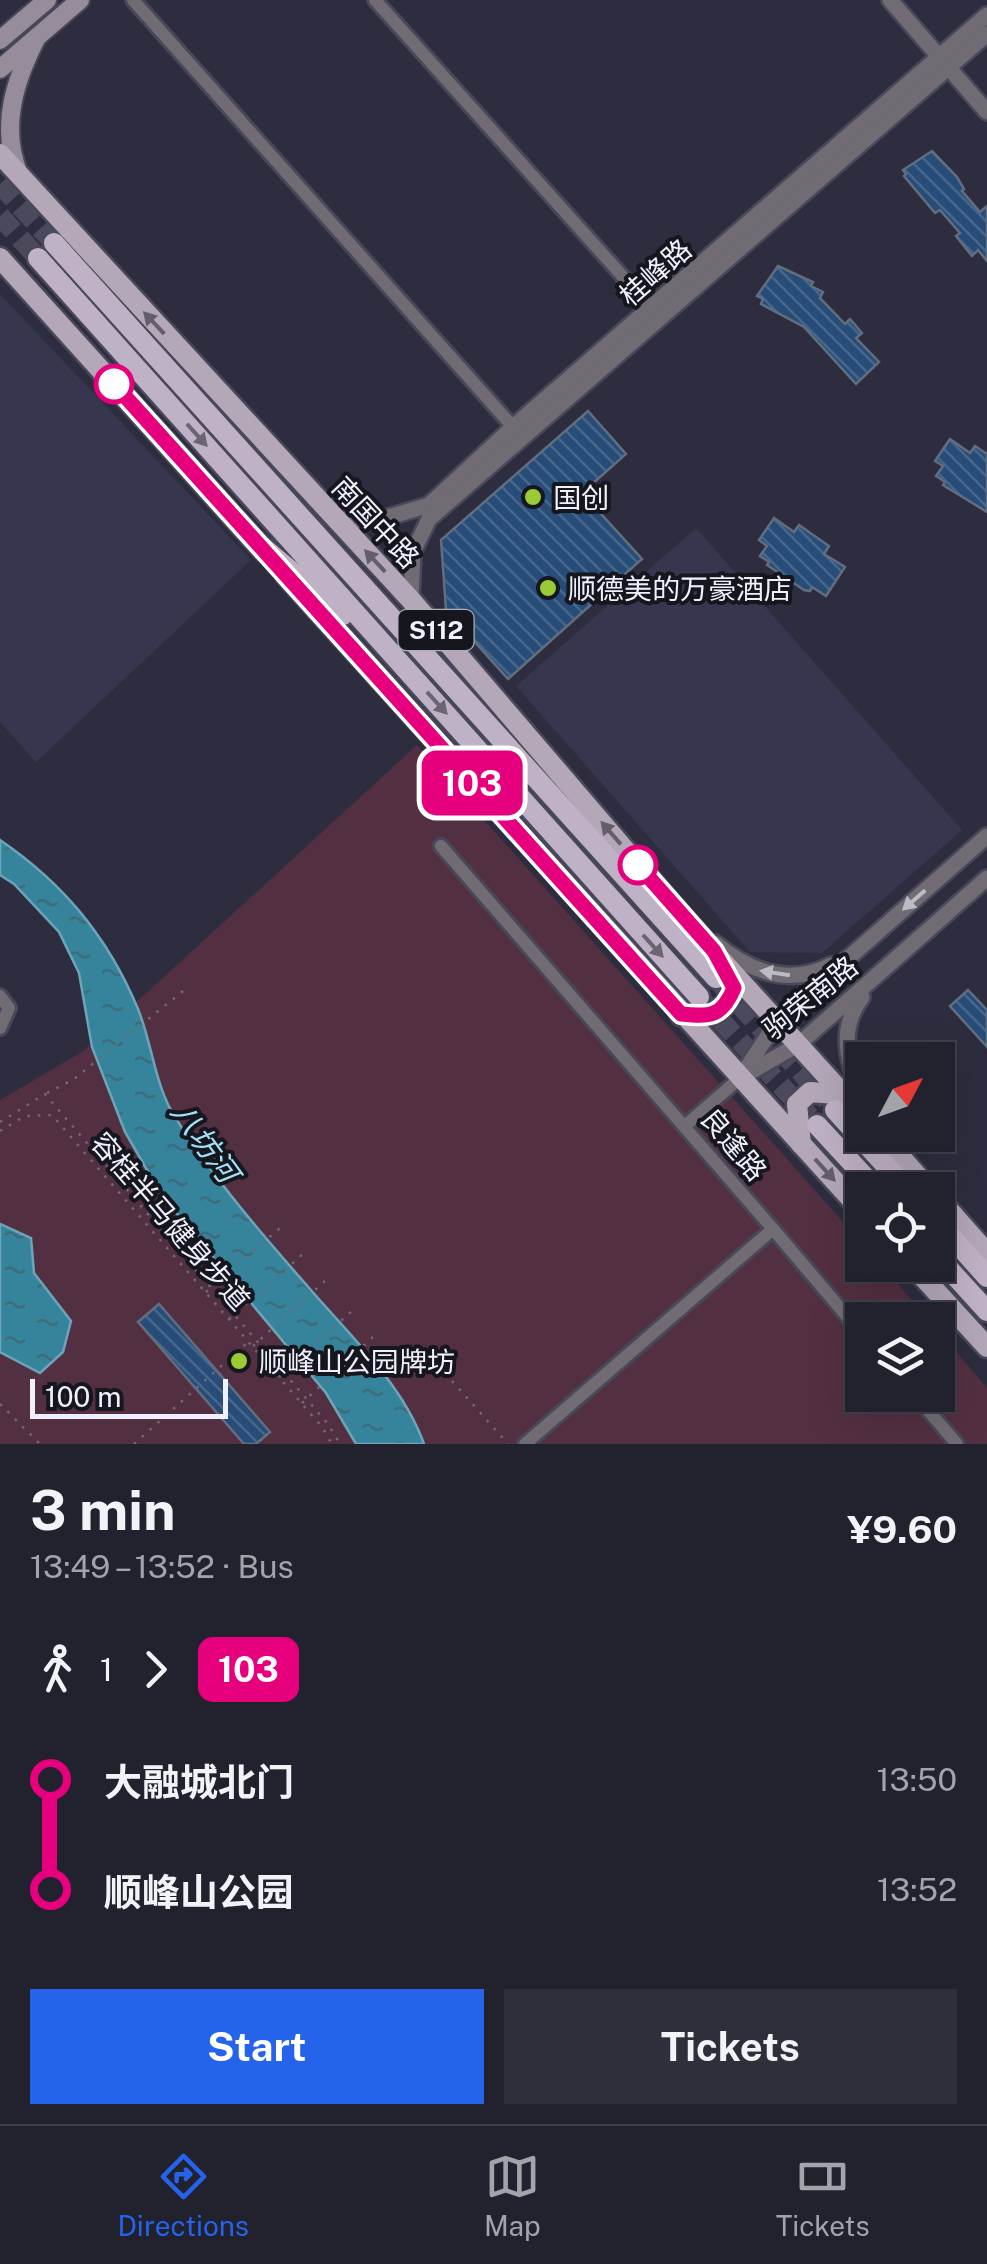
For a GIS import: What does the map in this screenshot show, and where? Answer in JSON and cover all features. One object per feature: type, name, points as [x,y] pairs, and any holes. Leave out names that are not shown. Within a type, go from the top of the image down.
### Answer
[{"type":"highway","name":"南国中路","points":[[54,243],[716,978]]},
{"type":"highway","name":"S112","points":[[38,258],[699,997]]},
{"type":"highway","points":[[253,539],[401,664]]},
{"type":"highway","points":[[836,1110],[892,1172]]},
{"type":"highway","points":[[818,1125],[861,1172]]},
{"type":"highway","points":[[955,1241],[987,1277]]},
{"type":"highway","points":[[955,1276],[987,1311]]},
{"type":"main road","points":[[0,40],[47,0]]},
{"type":"main road","points":[[0,69],[80,0]]},
{"type":"main road","points":[[0,31],[25,20]]},
{"type":"main road","points":[[25,182],[6,136],[6,112],[19,72],[37,37]]},
{"type":"main road","name":"南国中路","points":[[0,154],[411,600],[685,920],[845,1091]]},
{"type":"main road","points":[[0,168],[25,182]]},
{"type":"main road","points":[[0,258],[845,1192]]},
{"type":"main road","points":[[681,1014],[708,1017],[727,1004],[734,988],[714,951]]},
{"type":"main road","points":[[801,1144],[797,1104],[810,1092],[845,1099]]},
{"type":"main road","points":[[896,1152],[914,1172]]},
{"type":"main road","points":[[955,1217],[987,1254]]},
{"type":"main road","points":[[928,1282],[987,1347]]},
{"type":"street","points":[[133,0],[513,427]]},
{"type":"street","points":[[374,0],[652,308]]},
{"type":"street","points":[[890,0],[987,99]]},
{"type":"street","points":[[900,0],[987,112]]},
{"type":"street","name":"桂峰路","points":[[336,519],[385,518],[430,504],[513,427],[947,60],[987,15]]},
{"type":"street","points":[[411,600],[413,552],[429,518],[947,60],[987,34]]},
{"type":"street","name":"驹荣南路","points":[[740,1078],[778,1020],[987,836]]},
{"type":"street","name":"良逢路","points":[[440,846],[686,1125],[845,1314]]},
{"type":"street","name":"驹荣南路","points":[[740,1078],[799,1044],[987,878]]},
{"type":"street","points":[[685,920],[744,964],[776,975],[811,974],[864,944]]},
{"type":"street","points":[[847,1042],[848,1019],[883,970]]},
{"type":"street","points":[[0,996],[9,1008],[0,1028]]},
{"type":"street","points":[[686,1125],[740,1078]]},
{"type":"street","points":[[525,1444],[773,1229]]},
{"type":"street","points":[[930,1412],[957,1444]]},
{"type":"path","points":[[0,1122],[74,1079],[183,990]]},
{"type":"path","points":[[46,1094],[328,1424],[340,1444]]},
{"type":"path","name":"容桂半马健身步道","points":[[0,1131],[25,1116],[52,1115],[302,1403],[332,1444]]},
{"type":"path","points":[[206,1292],[280,1228]]},
{"type":"path","points":[[229,1319],[303,1254]]},
{"type":"path","points":[[252,1346],[326,1280]]},
{"type":"path","points":[[279,1377],[353,1310]]},
{"type":"path","points":[[302,1403],[375,1335]]},
{"type":"path","points":[[134,1444],[248,1342]]},
{"type":"path","points":[[445,1373],[508,1444]]},
{"type":"path","points":[[0,1404],[40,1444]]},
{"type":"shaded area","points":[[0,294],[251,560],[36,762],[0,722]]},
{"type":"shaded area","points":[[696,528],[962,830],[822,953],[750,952],[516,686]]},
{"type":"shaded area","points":[[417,745],[845,1224],[845,1282],[896,1282],[913,1302],[845,1302],[845,1412],[955,1412],[955,1350],[987,1388],[987,1444],[0,1444],[0,1100],[82,1052]]},
{"type":"water","points":[[0,840],[44,874],[98,935],[138,1009],[163,1092],[175,1117],[242,1210],[378,1366],[404,1404],[424,1444],[356,1444],[326,1393],[162,1196],[125,1132],[92,1047],[79,973],[59,932],[14,884],[0,875]]},
{"type":"water","points":[[0,1224],[31,1238],[34,1273],[71,1321],[63,1352],[40,1373],[0,1352]]},
{"type":"building","points":[[932,151],[957,177],[962,191],[980,212],[987,206],[987,261],[978,250],[972,256],[956,236],[960,233],[940,210],[935,213],[904,176],[903,170]]},
{"type":"building","points":[[778,266],[813,282],[811,286],[823,292],[820,298],[845,324],[850,319],[862,333],[856,338],[879,362],[856,384],[804,327],[761,304],[763,299],[757,296]]},
{"type":"building","points":[[588,411],[626,454],[582,493],[642,559],[508,679],[446,610],[441,540]]},
{"type":"building","points":[[950,439],[970,453],[975,446],[987,454],[987,512],[943,485],[945,482],[936,476],[943,466],[935,461]]},
{"type":"building","points":[[774,518],[794,532],[799,525],[829,546],[824,554],[845,567],[826,596],[812,587],[810,591],[804,590],[760,556],[767,546],[759,540]]},
{"type":"building","points":[[968,990],[987,1010],[987,1047],[950,1006]]},
{"type":"building","points":[[159,1304],[270,1432],[256,1444],[244,1444],[138,1322]]},
{"type":"tunnel","points":[[0,184],[54,243]]},
{"type":"tunnel","points":[[0,216],[38,258]]},
{"type":"tunnel","points":[[719,982],[827,1101]]},
{"type":"tunnel","points":[[699,997],[810,1117]]},
{"type":"bus line","name":"103","points":[[114,384],[681,1014],[708,1017],[727,1004],[734,988],[714,951],[638,865]]},
{"type":"place","name":"国创","points":[[533,497]]},
{"type":"place","name":"顺德美的万豪酒店","points":[[548,588]]},
{"type":"place","name":"顺峰山公园牌坊","points":[[239,1361]]},
{"type":"water label","name":"八坊河","points":[[205,1142]]}]
